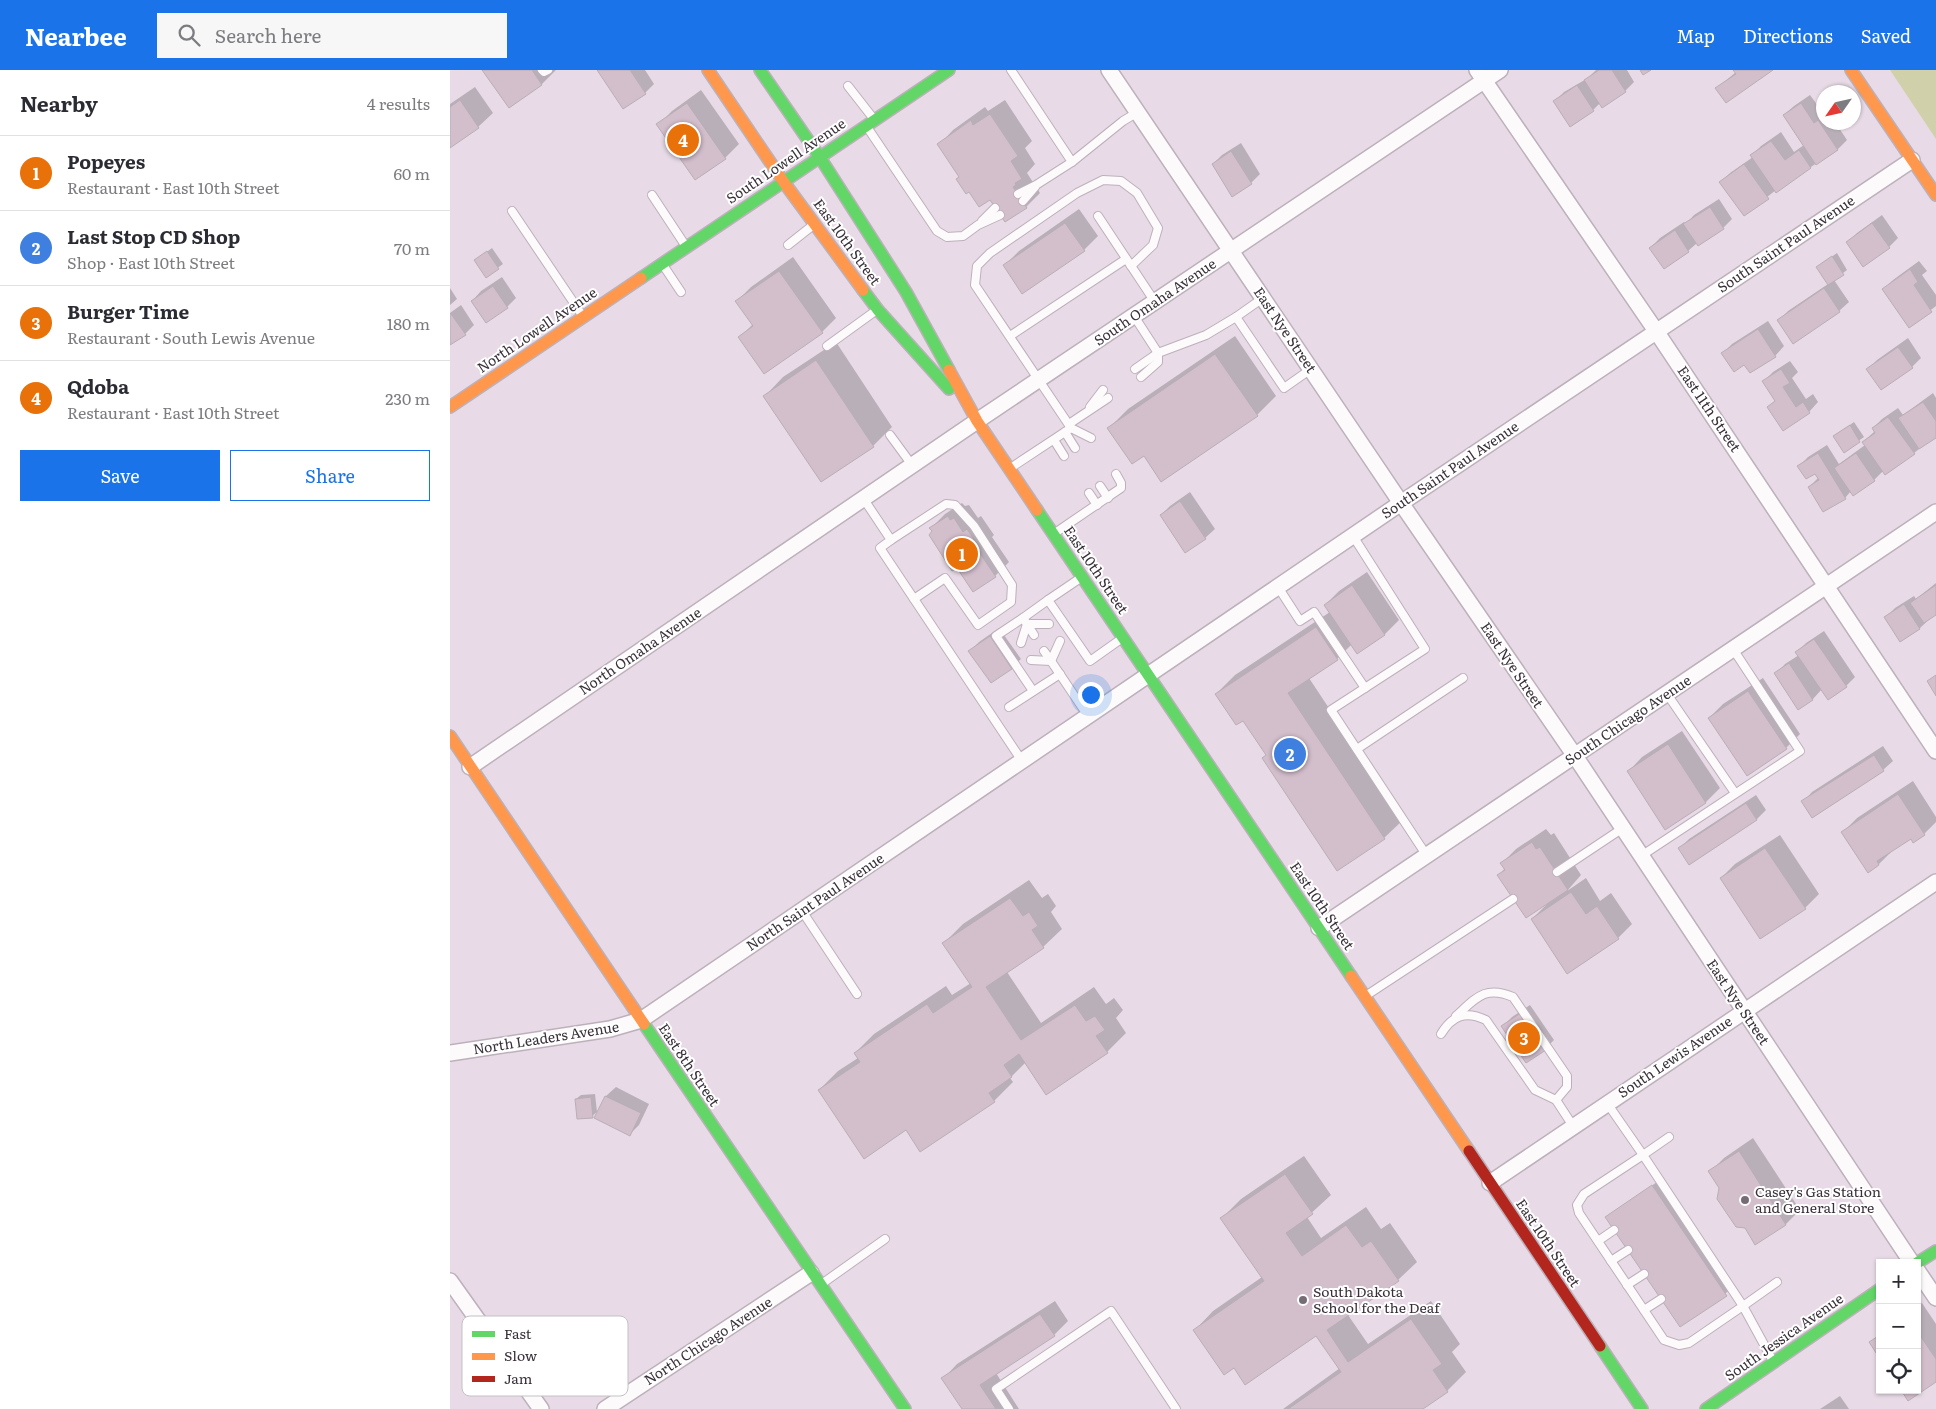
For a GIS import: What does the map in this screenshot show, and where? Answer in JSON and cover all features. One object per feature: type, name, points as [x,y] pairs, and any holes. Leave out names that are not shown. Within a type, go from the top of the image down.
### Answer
[{"type":"main road","name":"East 10th Street","points":[[708,70],[783,181],[878,310],[977,421]]},
{"type":"main road","name":"East 10th Street","points":[[760,70],[819,156],[906,292],[977,421],[1642,1409]]},
{"type":"main road","name":"South Lowell Avenue","points":[[640,278],[949,70]]},
{"type":"main road","points":[[1851,70],[1936,195]]},
{"type":"main road","name":"North Lowell Avenue","points":[[450,407],[640,278]]},
{"type":"main road","name":"East 8th Street","points":[[450,736],[905,1409]]},
{"type":"main road","points":[[1921,1261],[1936,1251]]},
{"type":"main road","name":"South Jessica Avenue","points":[[1706,1409],[1876,1292]]},
{"type":"street","name":"East Nye Street","points":[[1109,70],[1623,828],[1909,1259]]},
{"type":"street","name":"South Omaha Avenue","points":[[810,534],[1231,251],[1481,75],[1500,70]]},
{"type":"street","name":"East 11th Street","points":[[1481,75],[1656,331],[1936,751]]},
{"type":"street","name":"South Saint Paul Avenue","points":[[990,783],[1401,503],[1912,160]]},
{"type":"street","name":"South Chicago Avenue","points":[[1319,928],[1936,512]]},
{"type":"street","name":"North Omaha Avenue","points":[[470,767],[810,534]]},
{"type":"street","name":"North Saint Paul Avenue","points":[[641,1020],[990,783]]},
{"type":"street","name":"South Lewis Avenue","points":[[1490,1183],[1936,882]]},
{"type":"street","name":"North Leaders Avenue","points":[[450,1053],[610,1029],[641,1020]]},
{"type":"street","points":[[1921,1276],[1936,1298]]},
{"type":"street","name":"North Chicago Avenue","points":[[628,1395],[816,1279]]},
{"type":"street","points":[[450,1281],[475,1316]]},
{"type":"street","points":[[532,1396],[541,1409]]},
{"type":"street","name":"North Chicago Avenue","points":[[605,1409],[626,1396]]},
{"type":"lane","points":[[542,70],[544,72],[548,70]]},
{"type":"lane","points":[[1011,70],[1072,162]]},
{"type":"lane","points":[[848,86],[937,231],[947,237],[963,236],[1000,215]]},
{"type":"lane","points":[[1018,194],[1036,186],[1072,162],[1123,121],[1138,112]]},
{"type":"lane","points":[[1076,448],[1068,428],[1040,379],[975,285],[977,266],[990,252],[1077,193],[1103,180],[1120,181],[1137,193],[1158,228],[1153,245],[1131,266]]},
{"type":"lane","points":[[1023,201],[1036,186]]},
{"type":"lane","points":[[652,195],[687,246]]},
{"type":"lane","points":[[978,226],[995,208]]},
{"type":"lane","points":[[512,211],[583,317]]},
{"type":"lane","points":[[1098,216],[1155,302]]},
{"type":"lane","points":[[788,245],[815,224]]},
{"type":"lane","points":[[1010,336],[1126,259]]},
{"type":"lane","points":[[662,263],[681,292]]},
{"type":"lane","points":[[1135,369],[1158,353],[1206,334],[1236,317],[1263,298]]},
{"type":"lane","points":[[827,346],[878,310]]},
{"type":"lane","points":[[1134,316],[1158,353],[1158,362],[1141,377]]},
{"type":"lane","points":[[1236,317],[1284,388],[1311,370]]},
{"type":"lane","points":[[1084,414],[1103,390]]},
{"type":"lane","points":[[1010,469],[1054,440],[1084,414],[1108,398]]},
{"type":"lane","points":[[1068,428],[1091,438]]},
{"type":"lane","points":[[890,435],[912,465]]},
{"type":"lane","points":[[1054,440],[1064,456]]},
{"type":"lane","points":[[1053,534],[1121,488],[1121,483],[1116,474]]},
{"type":"lane","points":[[1100,486],[1108,498]]},
{"type":"lane","points":[[1089,493],[1097,505]]},
{"type":"lane","points":[[863,498],[891,540]]},
{"type":"lane","points":[[914,599],[945,578],[978,625],[1011,602],[1012,585],[974,526],[956,506],[946,504],[880,548],[914,599],[1022,761]]},
{"type":"lane","points":[[1353,536],[1425,648],[1331,710],[1427,856]]},
{"type":"lane","points":[[1033,692],[996,636],[1025,621],[1048,600],[1082,576]]},
{"type":"lane","points":[[1278,587],[1300,622],[1314,612],[1365,688]]},
{"type":"lane","points":[[1048,600],[1090,661],[1124,638]]},
{"type":"lane","points":[[1025,621],[1049,624]]},
{"type":"lane","points":[[1025,621],[1034,635]]},
{"type":"lane","points":[[1021,643],[1025,621]]},
{"type":"lane","points":[[1051,661],[1060,640]]},
{"type":"lane","points":[[1641,856],[1800,751],[1732,649]]},
{"type":"lane","points":[[1044,650],[1088,716]]},
{"type":"lane","points":[[1031,660],[1051,661]]},
{"type":"lane","points":[[1009,707],[1060,674]]},
{"type":"lane","points":[[1357,749],[1462,678]]},
{"type":"lane","points":[[1667,694],[1735,794]]},
{"type":"lane","points":[[1557,872],[1623,828]]},
{"type":"lane","points":[[1365,996],[1513,899]]},
{"type":"lane","points":[[802,911],[857,994]]},
{"type":"lane","points":[[1441,1034],[1448,1023],[1485,993],[1500,991],[1513,997],[1567,1076],[1567,1087],[1556,1100]]},
{"type":"lane","points":[[1456,1016],[1476,1015],[1486,1020],[1535,1090],[1556,1100],[1573,1126]]},
{"type":"lane","points":[[1606,1103],[1642,1155],[1664,1195],[1694,1240],[1743,1306],[1774,1362]]},
{"type":"lane","points":[[1669,1136],[1584,1194],[1577,1205],[1579,1213],[1664,1340],[1679,1345],[1689,1343],[1777,1282]]},
{"type":"lane","points":[[1598,1241],[1614,1230]]},
{"type":"lane","points":[[816,1279],[885,1240]]},
{"type":"lane","points":[[1611,1261],[1628,1250]]},
{"type":"lane","points":[[1628,1285],[1644,1274]]},
{"type":"lane","points":[[1644,1310],[1661,1298]]},
{"type":"lane","points":[[1009,1409],[996,1389],[1111,1312],[1176,1409]]},
{"type":"green space","points":[[1890,70],[1936,70],[1936,139]]},
{"type":"building","points":[[482,70],[532,70],[542,85],[509,108]]},
{"type":"building","points":[[597,70],[630,70],[646,94],[623,109]]},
{"type":"building","points":[[1599,70],[1612,70],[1626,92],[1602,108],[1584,80]]},
{"type":"building","points":[[1640,70],[1651,70],[1643,75]]},
{"type":"building","points":[[1733,70],[1773,70],[1726,103],[1715,88],[1736,74]]},
{"type":"building","points":[[1577,85],[1594,111],[1570,127],[1553,101]]},
{"type":"building","points":[[460,100],[479,128],[450,148],[450,107]]},
{"type":"building","points":[[687,103],[726,159],[695,180],[656,124]]},
{"type":"building","points":[[1801,103],[1814,123],[1816,122],[1816,130],[1825,130],[1838,150],[1816,165],[1783,115]]},
{"type":"building","points":[[990,114],[1018,156],[1011,161],[1022,179],[1015,183],[1016,185],[1013,187],[1027,208],[1005,222],[990,200],[979,207],[969,192],[966,194],[956,179],[959,177],[937,144],[971,120],[973,125]]},
{"type":"building","points":[[1771,141],[1785,160],[1799,150],[1811,168],[1776,193],[1750,155]]},
{"type":"building","points":[[1231,151],[1252,184],[1232,197],[1212,164]]},
{"type":"building","points":[[1744,164],[1769,199],[1744,216],[1719,182]]},
{"type":"building","points":[[1710,207],[1724,229],[1698,246],[1683,224]]},
{"type":"building","points":[[1065,223],[1085,251],[1022,294],[1003,265]]},
{"type":"building","points":[[1872,223],[1890,248],[1863,267],[1846,242]]},
{"type":"building","points":[[1675,230],[1689,252],[1664,269],[1649,248]]},
{"type":"building","points":[[487,251],[499,269],[486,278],[474,260]]},
{"type":"building","points":[[1832,256],[1844,275],[1828,285],[1816,267]]},
{"type":"building","points":[[1910,269],[1918,282],[1914,285],[1932,312],[1909,328],[1882,289]]},
{"type":"building","points":[[779,271],[823,333],[764,374],[738,337],[753,326],[735,301]]},
{"type":"building","points":[[493,286],[508,308],[486,323],[471,301]]},
{"type":"building","points":[[1824,288],[1840,312],[1793,344],[1777,320]]},
{"type":"building","points":[[450,314],[466,335],[450,345]]},
{"type":"building","points":[[1758,329],[1776,357],[1750,373],[1744,365],[1734,372],[1721,353]]},
{"type":"building","points":[[1898,347],[1913,368],[1881,390],[1866,369]]},
{"type":"building","points":[[1215,354],[1258,416],[1161,482],[1144,456],[1132,464],[1107,428]]},
{"type":"building","points":[[816,360],[874,447],[821,482],[763,396]]},
{"type":"building","points":[[1781,369],[1790,383],[1783,387],[1796,407],[1803,402],[1810,413],[1783,431],[1767,407],[1775,401],[1762,381]]},
{"type":"building","points":[[1923,402],[1936,421],[1936,438],[1919,449],[1898,418]]},
{"type":"building","points":[[1888,417],[1915,454],[1885,475],[1862,442],[1875,433],[1872,428]]},
{"type":"building","points":[[1850,425],[1860,442],[1844,453],[1833,436]]},
{"type":"building","points":[[1818,453],[1846,499],[1823,512],[1808,487],[1819,480],[1815,474],[1806,479],[1797,466]]},
{"type":"building","points":[[1856,453],[1875,481],[1853,496],[1834,468]]},
{"type":"building","points":[[1180,501],[1206,539],[1185,553],[1160,515]]},
{"type":"building","points":[[948,516],[950,520],[954,518],[963,532],[967,529],[981,550],[979,552],[996,577],[973,592],[957,568],[952,571],[929,535],[932,531],[929,528]]},
{"type":"building","points":[[1352,585],[1385,635],[1357,654],[1324,605]]},
{"type":"building","points":[[1936,585],[1936,615],[1924,623],[1910,603]]},
{"type":"building","points":[[1904,604],[1920,629],[1900,642],[1884,617]]},
{"type":"building","points":[[1316,627],[1338,660],[1288,693],[1385,839],[1337,871],[1262,758],[1266,755],[1243,721],[1236,725],[1215,694]]},
{"type":"building","points":[[990,636],[1012,669],[991,683],[968,651]]},
{"type":"building","points":[[1814,639],[1847,687],[1828,700],[1795,652]]},
{"type":"building","points":[[1789,663],[1813,700],[1798,710],[1774,673]]},
{"type":"building","points":[[1936,675],[1936,696],[1927,681]]},
{"type":"building","points":[[1748,691],[1787,749],[1747,776],[1708,718]]},
{"type":"building","points":[[1668,744],[1706,803],[1665,830],[1627,771]]},
{"type":"building","points":[[1874,755],[1884,771],[1812,818],[1801,801]]},
{"type":"building","points":[[1898,794],[1925,835],[1913,843],[1911,839],[1877,861],[1879,865],[1868,873],[1841,832]]},
{"type":"building","points":[[1746,803],[1757,820],[1689,865],[1678,848]]},
{"type":"building","points":[[1532,842],[1536,849],[1540,847],[1568,890],[1526,918],[1497,875],[1505,870],[1500,863]]},
{"type":"building","points":[[1765,848],[1806,909],[1760,939],[1720,878]]},
{"type":"building","points":[[1571,892],[1586,914],[1597,906],[1619,939],[1567,974],[1531,919]]},
{"type":"building","points":[[1010,898],[1023,916],[1029,912],[1038,926],[1032,930],[1044,948],[986,987],[1021,1040],[1075,1005],[1086,1021],[1095,1016],[1105,1030],[1096,1036],[1108,1053],[1046,1095],[1019,1054],[1004,1065],[1012,1077],[989,1093],[995,1102],[920,1152],[906,1130],[864,1159],[818,1090],[860,1062],[854,1053],[927,1004],[933,1013],[972,987],[942,943]]},
{"type":"building","points":[[1521,1013],[1546,1050],[1526,1063],[1501,1026]]},
{"type":"building","points":[[605,1096],[641,1113],[630,1136],[594,1118]]},
{"type":"building","points":[[591,1097],[593,1118],[577,1119],[575,1099]]},
{"type":"building","points":[[1739,1151],[1786,1225],[1755,1245],[1745,1228],[1736,1227],[1717,1199],[1719,1188],[1708,1171]]},
{"type":"building","name":"South Dakota School for the Deaf","points":[[1285,1174],[1313,1214],[1286,1233],[1302,1256],[1346,1225],[1362,1247],[1371,1241],[1399,1281],[1327,1330],[1348,1362],[1411,1319],[1442,1364],[1433,1370],[1448,1392],[1423,1409],[1288,1409],[1341,1372],[1316,1336],[1245,1385],[1234,1368],[1224,1375],[1193,1330],[1264,1281],[1220,1218]]},
{"type":"building","points":[[1652,1185],[1727,1296],[1680,1327],[1605,1217]]},
{"type":"building","points":[[1040,1314],[1055,1336],[980,1385],[996,1409],[962,1409],[941,1378]]},
{"type":"building","points":[[1921,1337],[1936,1359],[1936,1382],[1921,1392]]},
{"type":"building","points":[[1876,1338],[1876,1353],[1869,1342]]},
{"type":"building","points":[[1904,1394],[1918,1394],[1908,1401]]},
{"type":"traffic: fast","points":[[760,70],[819,156],[906,292],[949,370]]},
{"type":"traffic: fast","points":[[641,278],[949,70]]},
{"type":"traffic: fast","points":[[863,290],[878,310],[949,389]]},
{"type":"traffic: fast","points":[[1037,510],[1351,976]]},
{"type":"traffic: fast","points":[[644,1024],[905,1409]]},
{"type":"traffic: fast","points":[[1921,1260],[1936,1251]]},
{"type":"traffic: fast","points":[[1706,1409],[1876,1292]]},
{"type":"traffic: fast","points":[[1600,1346],[1642,1409]]},
{"type":"traffic: slow","points":[[708,70],[783,181],[863,290]]},
{"type":"traffic: slow","points":[[1851,70],[1936,195]]},
{"type":"traffic: slow","points":[[450,407],[641,278]]},
{"type":"traffic: slow","points":[[949,370],[977,421],[1037,510]]},
{"type":"traffic: slow","points":[[450,736],[644,1024]]},
{"type":"traffic: slow","points":[[1351,976],[1469,1151]]},
{"type":"traffic: jam","points":[[1469,1151],[1600,1346]]},
{"type":"place","name":"Qdoba","points":[[683,140]]},
{"type":"place","name":"Popeyes","points":[[962,554]]},
{"type":"place","name":"Last Stop CD Shop","points":[[1290,754]]},
{"type":"place","name":"Burger Time","points":[[1524,1038]]},
{"type":"place","name":"Casey's Gas Station and General Store","points":[[1745,1200]]},
{"type":"place","name":"South Dakota School for the Deaf","points":[[1303,1300]]}]
